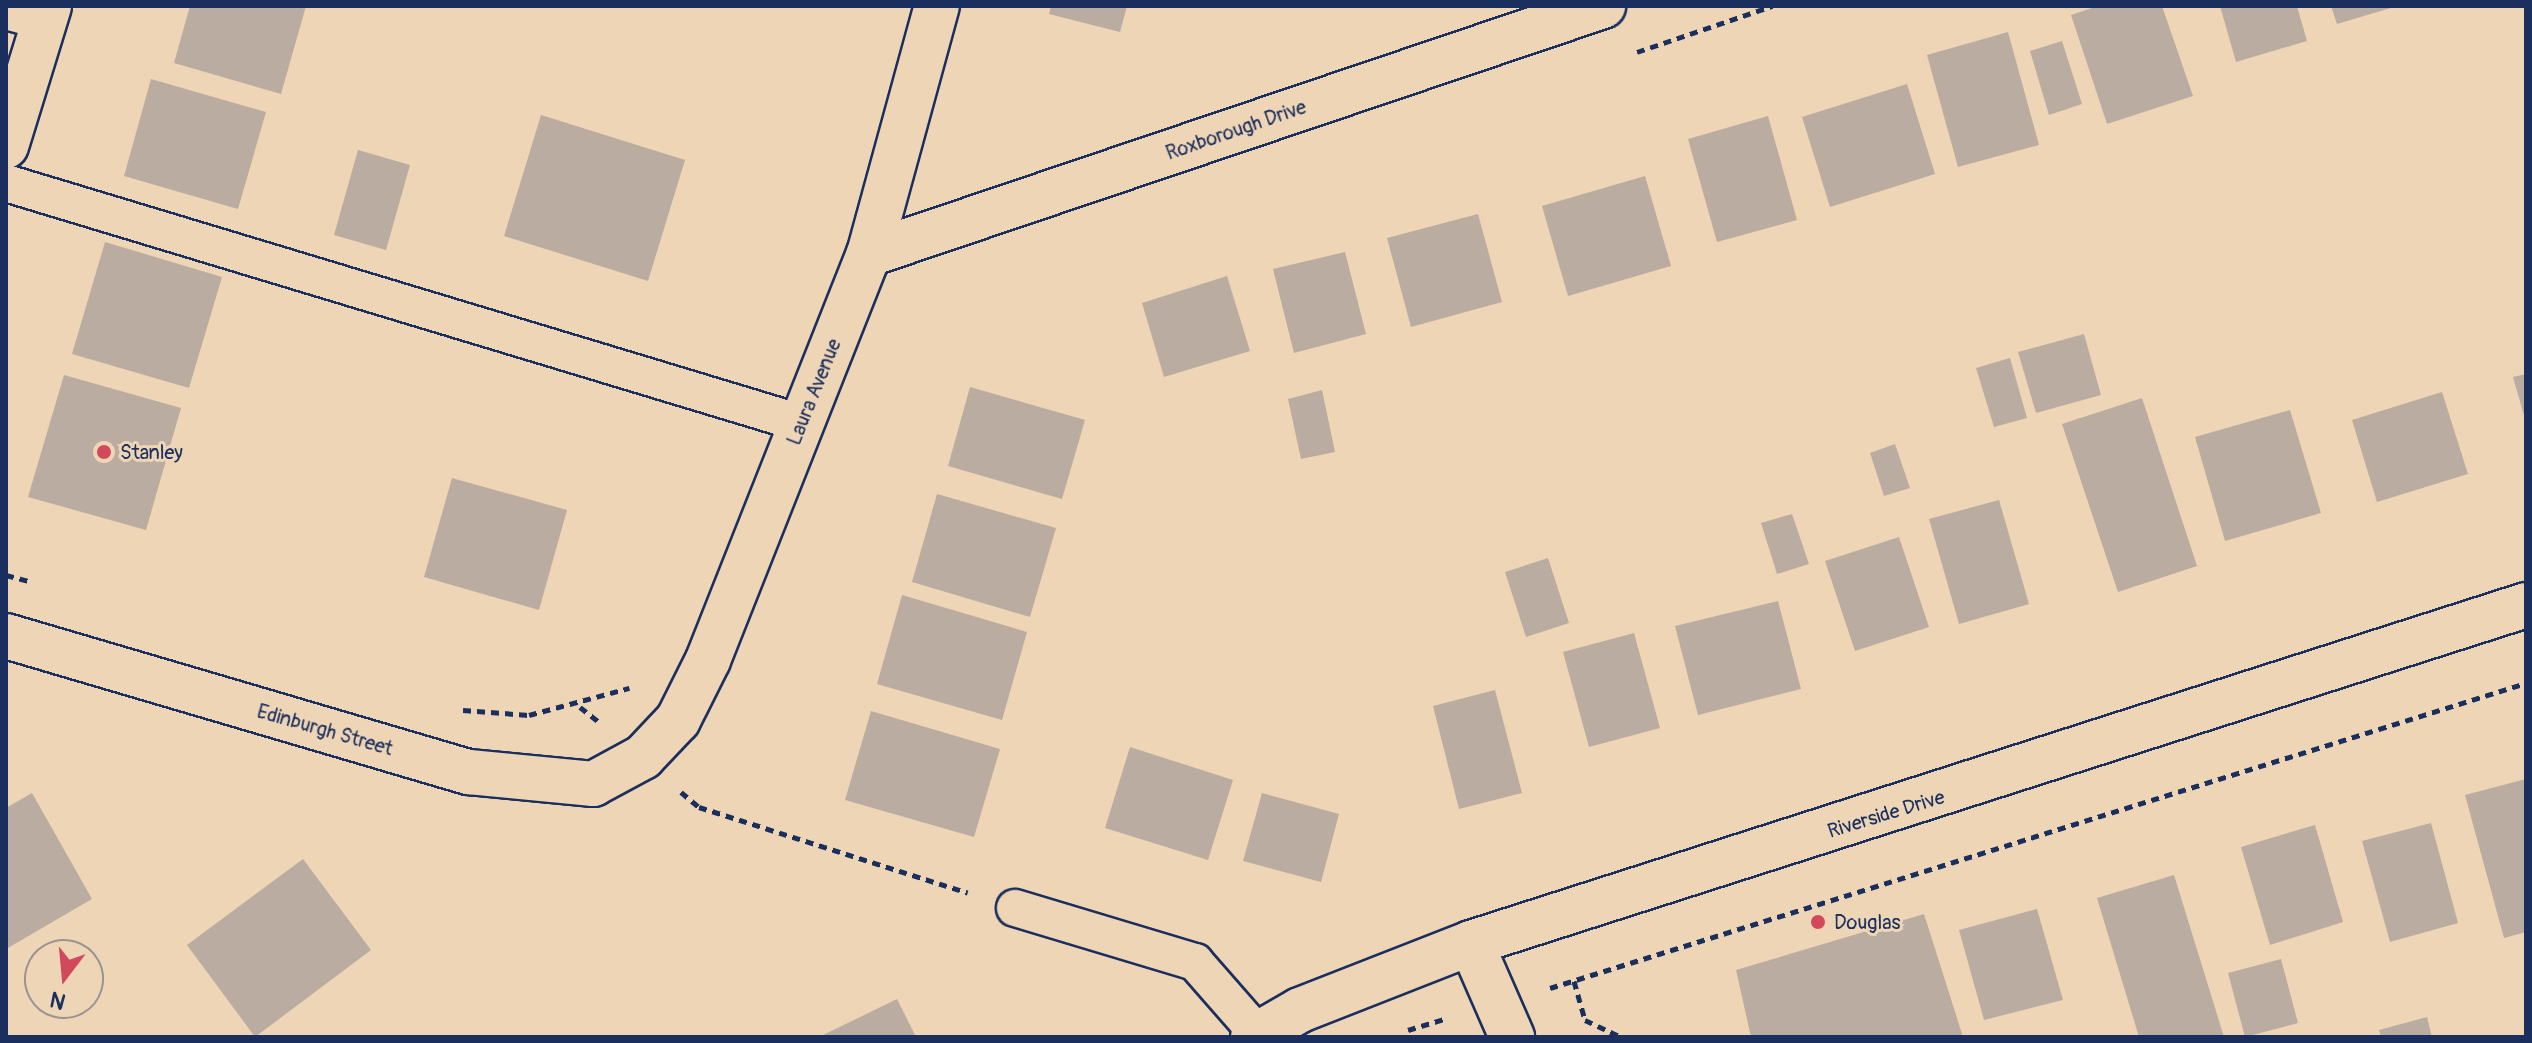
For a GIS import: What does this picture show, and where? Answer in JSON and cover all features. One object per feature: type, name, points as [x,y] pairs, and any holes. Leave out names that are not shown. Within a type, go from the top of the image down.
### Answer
[{"type":"street","name":"Laura Avenue","points":[[643,757],[678,720],[708,660],[869,254],[937,6]]},
{"type":"street","name":"Roxborough Drive","points":[[869,254],[1603,6]]},
{"type":"street","points":[[6,146],[33,10]]},
{"type":"street","name":"Riverside Drive","points":[[1256,1036],[1471,943],[2526,605]]},
{"type":"street","name":"Edinburgh Street","points":[[6,636],[469,772],[593,784],[643,757]]},
{"type":"street","points":[[1471,943],[1503,1021]]},
{"type":"lane","points":[[6,183],[801,423]]},
{"type":"lane","points":[[1015,908],[1195,962],[1256,1036]]},
{"type":"path","points":[[6,575],[37,584]]},
{"type":"path","points":[[449,706],[529,715],[580,707],[636,682]]},
{"type":"path","points":[[1398,1033],[1503,1021],[1574,981],[2526,683]]},
{"type":"path","points":[[699,807],[1015,908]]},
{"type":"path","points":[[1574,981],[1585,1020],[1621,1037]]},
{"type":"building","points":[[190,6],[306,6],[281,94],[174,63]]},
{"type":"building","points":[[1051,6],[1127,6],[1120,32],[1049,14]]},
{"type":"building","points":[[2098,6],[2162,6],[2193,96],[2107,124],[2071,15]]},
{"type":"building","points":[[2220,6],[2297,6],[2307,41],[2236,62]]},
{"type":"building","points":[[2331,6],[2394,6],[2394,7],[2337,24]]},
{"type":"building","points":[[2008,32],[2039,145],[1958,167],[1927,55]]},
{"type":"building","points":[[2062,41],[2082,104],[2049,115],[2030,51]]},
{"type":"building","points":[[151,79],[266,112],[238,209],[124,176]]},
{"type":"building","points":[[1907,84],[1935,174],[1830,207],[1802,117]]},
{"type":"building","points":[[541,115],[685,160],[648,281],[504,236]]},
{"type":"building","points":[[1768,116],[1797,220],[1717,242],[1688,139]]},
{"type":"building","points":[[358,150],[410,165],[386,250],[334,235]]},
{"type":"building","points":[[1645,176],[1671,266],[1568,296],[1542,206]]},
{"type":"building","points":[[1478,214],[1502,302],[1411,327],[1387,238]]},
{"type":"building","points":[[105,242],[222,277],[189,388],[72,354]]},
{"type":"building","points":[[1345,252],[1366,334],[1294,353],[1273,269]]},
{"type":"building","points":[[1227,276],[1250,351],[1164,377],[1142,303]]},
{"type":"building","points":[[2084,334],[2101,395],[2036,413],[2018,352]]},
{"type":"building","points":[[2010,358],[2027,418],[1994,427],[1976,368]]},
{"type":"building","points":[[2526,374],[2526,419],[2525,419],[2513,377]]},
{"type":"building","name":"Stanley","points":[[64,375],[181,408],[146,530],[28,497]]},
{"type":"building","points":[[970,387],[1085,420],[1062,499],[948,466]]},
{"type":"building","points":[[1322,390],[1335,452],[1301,459],[1288,399]]},
{"type":"building","points":[[2442,392],[2468,474],[2377,502],[2352,420]]},
{"type":"building","points":[[2142,398],[2197,566],[2118,592],[2062,424]]},
{"type":"building","points":[[2290,410],[2321,513],[2225,541],[2195,437]]},
{"type":"building","points":[[1895,444],[1910,488],[1884,496],[1870,453]]},
{"type":"building","points":[[452,478],[567,510],[539,610],[424,577]]},
{"type":"building","points":[[937,494],[1056,528],[1030,617],[912,582]]},
{"type":"building","points":[[1999,500],[2029,604],[1959,624],[1929,519]]},
{"type":"building","points":[[1792,514],[1809,564],[1777,574],[1761,523]]},
{"type":"building","points":[[1899,537],[1929,627],[1855,651],[1825,561]]},
{"type":"building","points":[[1548,558],[1569,623],[1526,637],[1505,572]]},
{"type":"building","points":[[902,595],[1027,632],[1002,720],[877,684]]},
{"type":"building","points":[[1778,601],[1801,689],[1698,715],[1675,626]]},
{"type":"building","points":[[1634,633],[1660,728],[1589,747],[1563,652]]},
{"type":"building","points":[[1495,690],[1522,793],[1459,809],[1433,706]]},
{"type":"building","points":[[871,711],[1000,749],[974,837],[845,800]]},
{"type":"building","points":[[1130,747],[1233,780],[1208,860],[1105,828]]},
{"type":"building","points":[[2526,779],[2526,932],[2504,938],[2465,795]]},
{"type":"building","points":[[32,793],[92,899],[6,949],[6,808]]},
{"type":"building","points":[[1262,793],[1339,814],[1321,882],[1243,861]]},
{"type":"building","points":[[2431,823],[2458,923],[2390,942],[2362,841]]},
{"type":"building","points":[[2315,825],[2343,922],[2270,945],[2241,847]]},
{"type":"building","points":[[303,859],[371,950],[255,1037],[187,945]]},
{"type":"building","points":[[2174,875],[2224,1037],[2139,1037],[2097,898]]},
{"type":"building","points":[[2037,909],[2063,1000],[1984,1020],[1959,930]]},
{"type":"building","points":[[1924,914],[1963,1037],[1751,1037],[1736,970]]},
{"type":"building","points":[[2281,959],[2298,1023],[2245,1037],[2228,973]]},
{"type":"building","points":[[897,999],[916,1037],[819,1037]]},
{"type":"building","points":[[2427,1017],[2432,1037],[2381,1037],[2379,1030]]},
{"type":"place","name":"Stanley","points":[[104,452]]},
{"type":"place","name":"Douglas","points":[[1818,922]]}]
